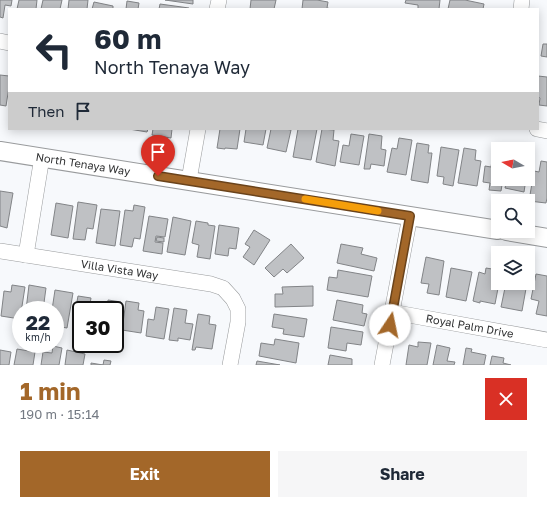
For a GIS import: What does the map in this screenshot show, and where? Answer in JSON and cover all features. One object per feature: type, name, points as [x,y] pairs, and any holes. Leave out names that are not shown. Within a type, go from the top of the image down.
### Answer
[{"type":"main road","name":"North Tenaya Way","points":[[0,151],[491,229]]},
{"type":"main road","points":[[535,236],[547,238]]},
{"type":"street","points":[[189,180],[198,130]]},
{"type":"street","points":[[26,255],[42,157]]},
{"type":"street","points":[[382,365],[410,216]]},
{"type":"street","name":"Villa Vista Way","points":[[0,251],[211,284],[223,288],[233,299],[238,309],[238,322],[230,365]]},
{"type":"street","name":"Royal Palm Drive","points":[[392,312],[547,340]]},
{"type":"building","points":[[0,0],[12,0],[11,6],[5,5],[3,18],[0,17]]},
{"type":"building","points":[[19,0],[37,0],[36,8],[17,8]]},
{"type":"building","points":[[43,0],[62,0],[60,8],[41,8]]},
{"type":"building","points":[[69,0],[88,0],[87,8],[68,8]]},
{"type":"building","points":[[165,0],[193,0],[193,4]]},
{"type":"building","points":[[251,0],[276,0],[274,8],[250,8]]},
{"type":"building","points":[[303,0],[328,2],[327,8],[302,8]]},
{"type":"building","points":[[406,0],[440,0],[439,8],[418,8],[418,5],[405,3]]},
{"type":"building","points":[[450,0],[465,0],[484,4],[483,8],[448,8]]},
{"type":"building","points":[[127,1],[139,3],[138,8],[126,8]]},
{"type":"building","points":[[94,2],[113,6],[113,8],[92,8]]},
{"type":"building","points":[[160,4],[189,8],[159,8]]},
{"type":"building","points":[[543,44],[547,44],[547,57],[541,56]]},
{"type":"building","points":[[0,75],[8,76],[6,106],[0,105]]},
{"type":"building","points":[[539,76],[547,77],[547,106],[539,105]]},
{"type":"building","points":[[135,130],[148,130],[147,132]]},
{"type":"building","points":[[153,130],[172,130],[171,138],[152,135]]},
{"type":"building","points":[[220,130],[240,130],[237,149],[217,148]]},
{"type":"building","points":[[246,130],[266,130],[263,145],[244,142]]},
{"type":"building","points":[[271,130],[291,130],[286,152],[267,148]]},
{"type":"building","points":[[298,130],[317,130],[311,160],[293,157]]},
{"type":"building","points":[[322,130],[334,130],[333,140],[339,141],[335,166],[316,162]]},
{"type":"building","points":[[351,134],[364,136],[359,165],[340,162],[343,145],[349,146]]},
{"type":"building","points":[[369,134],[382,136],[381,149],[386,150],[384,166],[371,164],[370,169],[364,169]]},
{"type":"building","points":[[399,138],[412,140],[406,175],[387,172],[392,148],[397,149]]},
{"type":"building","points":[[417,143],[429,145],[428,153],[432,153],[428,183],[411,180]]},
{"type":"building","points":[[441,147],[459,150],[453,186],[443,184],[444,177],[437,176]]},
{"type":"building","points":[[464,148],[476,150],[475,160],[481,161],[477,186],[458,183]]},
{"type":"building","points":[[541,161],[547,162],[546,203],[535,202],[535,194],[530,194],[532,186],[535,186],[535,171],[539,172]]},
{"type":"building","points":[[485,166],[491,167],[491,186],[502,186],[501,191],[489,190],[490,183],[483,182]]},
{"type":"building","points":[[505,186],[525,186],[524,192],[505,188]]},
{"type":"building","points":[[0,191],[13,193],[7,228],[0,226]]},
{"type":"building","points":[[78,202],[97,205],[93,229],[87,228],[85,240],[73,239]]},
{"type":"building","points":[[56,203],[73,206],[68,238],[51,235]]},
{"type":"building","points":[[134,205],[145,207],[140,239],[134,238],[132,247],[120,245],[125,210],[133,211]]},
{"type":"building","points":[[101,209],[120,211],[115,246],[96,243]]},
{"type":"building","points":[[149,216],[168,219],[165,237],[156,236],[155,242],[163,243],[162,254],[143,251]]},
{"type":"building","points":[[173,217],[191,221],[185,255],[167,252]]},
{"type":"building","points":[[196,221],[215,226],[210,259],[197,257],[199,245],[192,243]]},
{"type":"building","points":[[219,225],[239,228],[236,249],[229,248],[228,256],[215,254]]},
{"type":"building","points":[[254,230],[270,240],[254,265],[243,257],[250,247],[245,244]]},
{"type":"building","points":[[157,237],[164,238],[164,242],[156,241]]},
{"type":"building","points":[[291,244],[304,258],[287,273],[283,269],[274,277],[265,268]]},
{"type":"building","points":[[341,244],[363,248],[361,254],[377,258],[374,271],[337,263]]},
{"type":"building","points":[[426,257],[444,261],[439,295],[427,293],[429,284],[421,283]]},
{"type":"building","points":[[451,268],[472,272],[466,301],[446,297]]},
{"type":"building","points":[[486,268],[491,269],[491,290],[498,290],[495,304],[473,301],[479,272],[485,274]]},
{"type":"building","points":[[338,270],[372,276],[368,297],[327,290],[329,277],[337,278]]},
{"type":"building","points":[[536,274],[547,276],[547,316],[536,314],[539,301],[531,299],[533,290],[535,290]]},
{"type":"building","points":[[12,285],[25,287],[23,301],[12,301],[12,318],[1,316],[4,291],[11,292]]},
{"type":"building","points":[[29,285],[46,288],[44,301],[27,301]]},
{"type":"building","points":[[313,286],[313,306],[275,307],[275,294],[283,294],[282,287]]},
{"type":"building","points":[[55,290],[73,293],[67,328],[64,328],[64,301],[53,301]]},
{"type":"building","points":[[505,290],[526,290],[522,311],[501,307]]},
{"type":"building","points":[[78,296],[91,298],[90,301],[77,301]]},
{"type":"building","points":[[337,300],[363,305],[362,313],[367,314],[364,326],[333,320]]},
{"type":"building","points":[[126,301],[139,303],[138,310],[144,311],[141,333],[124,330]]},
{"type":"building","points":[[156,307],[169,309],[164,339],[146,336],[148,319],[154,320]]},
{"type":"building","points":[[174,308],[187,310],[185,323],[193,324],[190,340],[178,338],[178,341],[169,340]]},
{"type":"building","points":[[198,314],[210,316],[209,324],[216,325],[212,349],[196,347],[195,350],[192,350]]},
{"type":"building","points":[[274,314],[307,319],[304,337],[283,334],[284,329],[272,327]]},
{"type":"building","points":[[331,327],[363,332],[361,345],[347,343],[346,351],[328,348]]},
{"type":"building","points":[[275,339],[299,343],[296,363],[259,356],[261,343],[274,345]]},
{"type":"building","points":[[418,342],[431,343],[427,365],[406,365],[409,345],[418,347]]},
{"type":"building","points":[[437,345],[450,348],[447,361],[455,362],[454,365],[433,365]]},
{"type":"building","points":[[466,348],[472,349],[471,352],[486,355],[484,365],[463,365]]},
{"type":"building","points":[[0,350],[11,352],[9,365],[0,365]]},
{"type":"building","points":[[67,350],[72,351],[72,353],[85,354],[83,365],[65,365]]},
{"type":"building","points":[[16,353],[35,353],[33,365],[14,365]]},
{"type":"building","points":[[43,353],[61,353],[59,365],[41,365]]},
{"type":"building","points":[[330,355],[352,359],[352,365],[328,365]]},
{"type":"building","points":[[492,356],[504,358],[503,363],[511,365],[490,365]]},
{"type":"building","points":[[104,360],[111,361],[110,365],[103,365]]},
{"type":"building","points":[[257,361],[280,365],[256,365]]},
{"type":"building","points":[[91,363],[103,365],[91,365]]},
{"type":"slow traffic","points":[[305,199],[378,211]]},
{"type":"route","points":[[158,176],[410,216],[390,325]]}]
